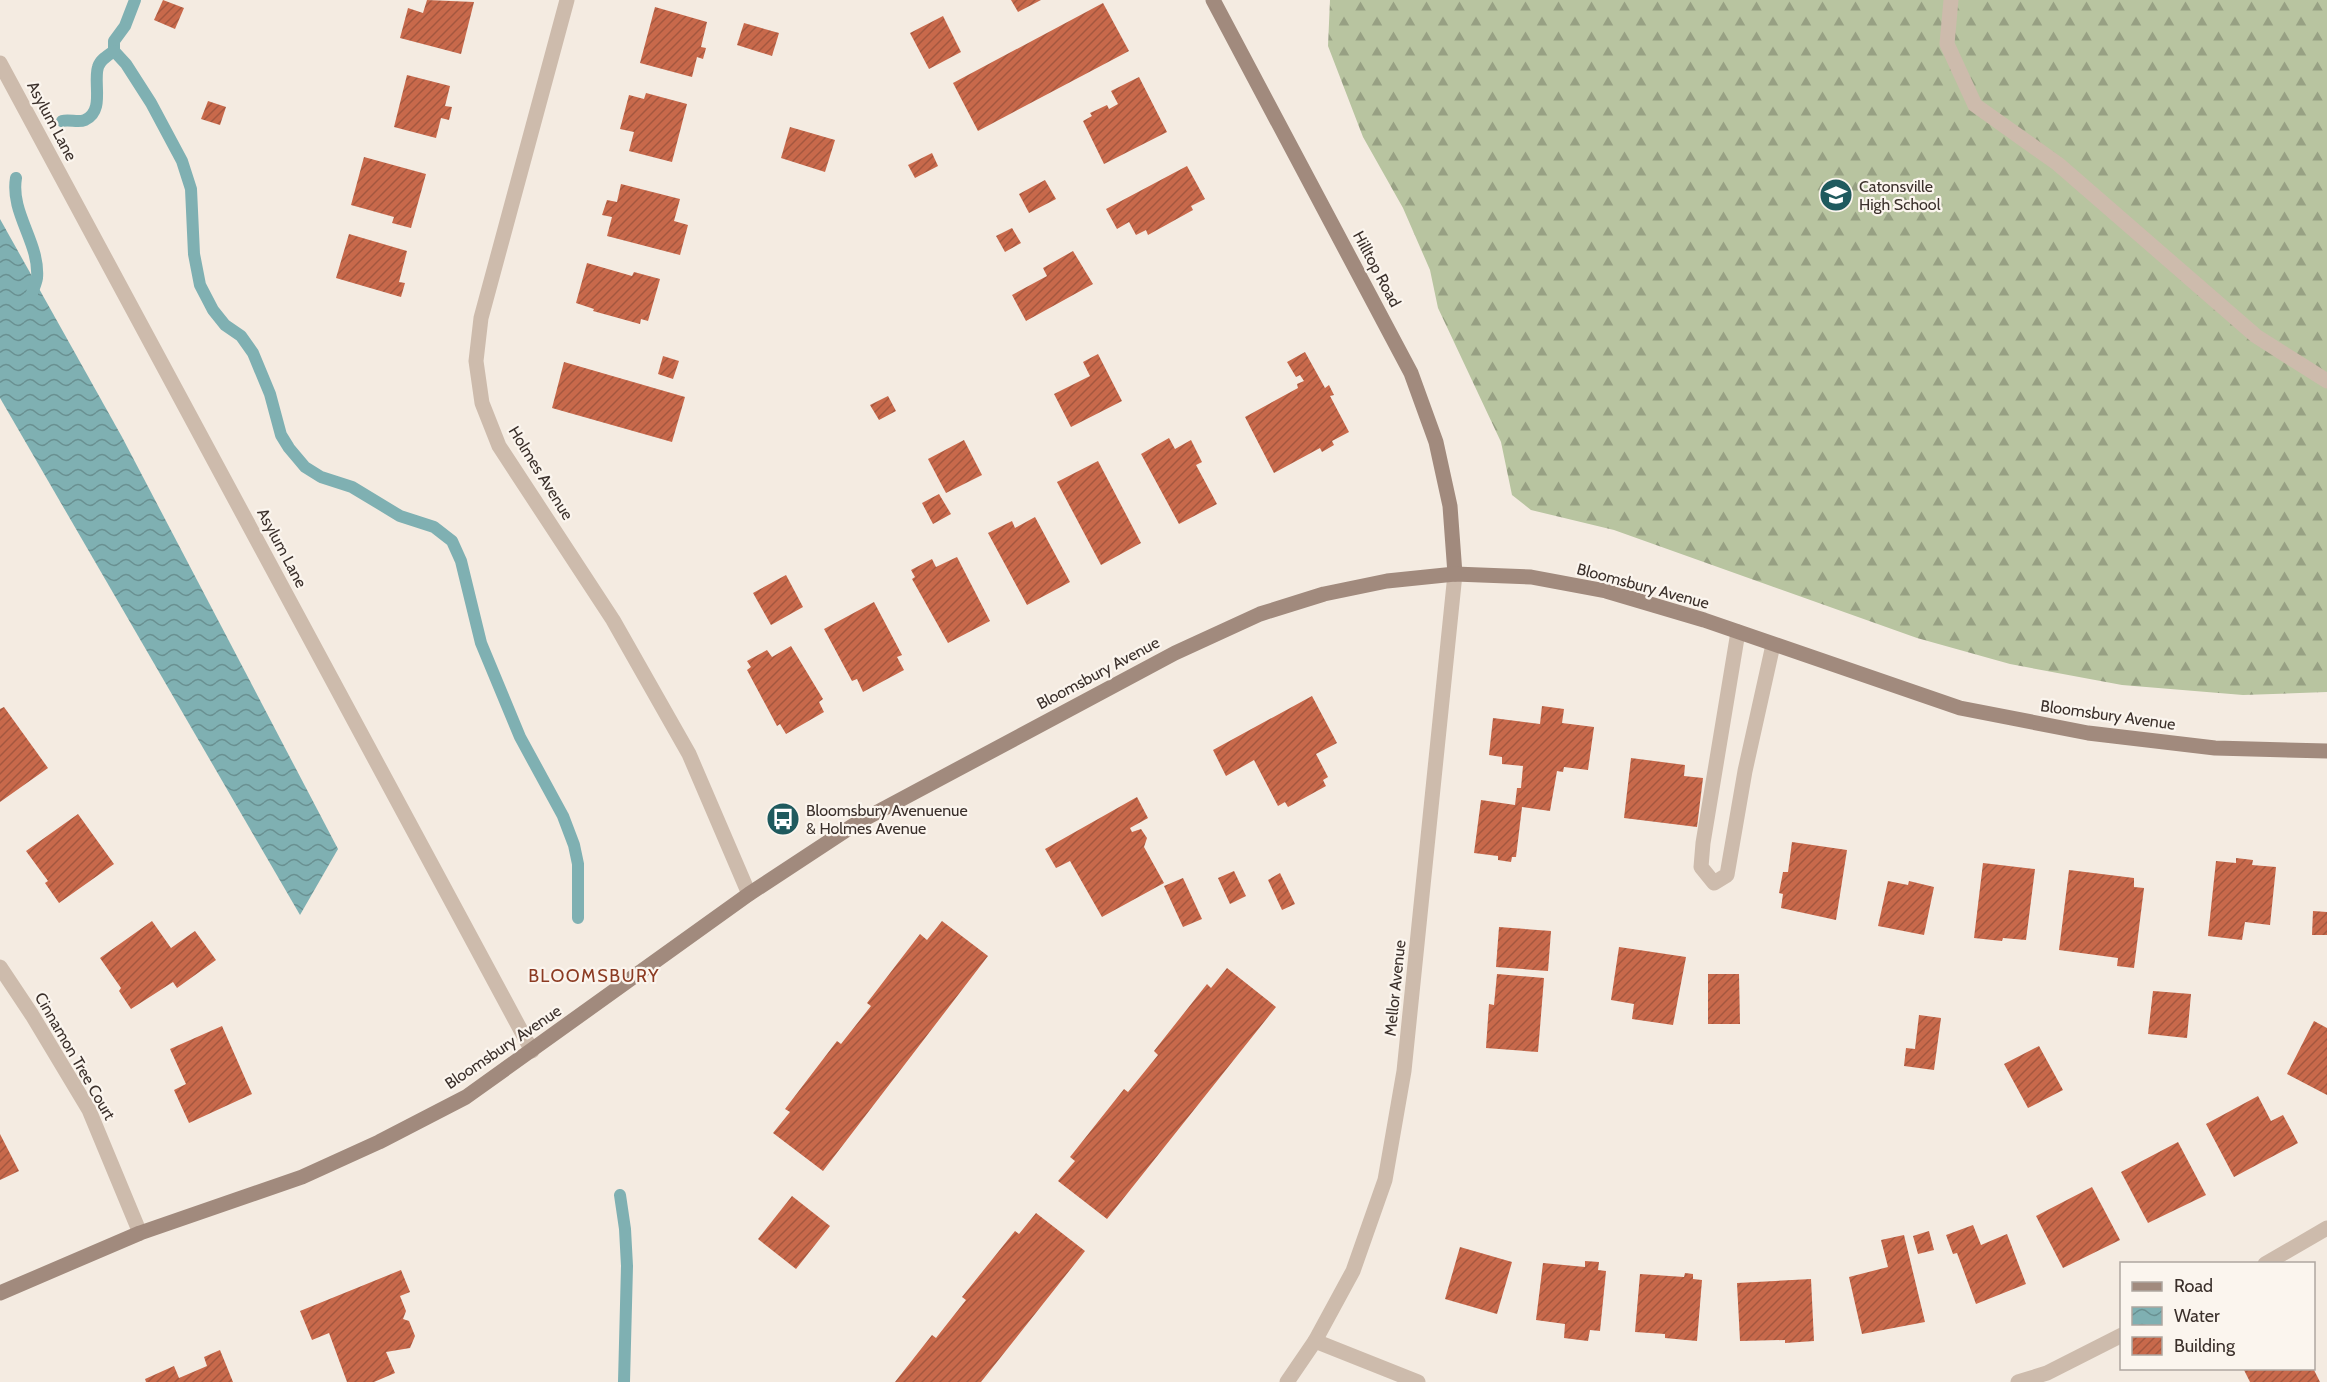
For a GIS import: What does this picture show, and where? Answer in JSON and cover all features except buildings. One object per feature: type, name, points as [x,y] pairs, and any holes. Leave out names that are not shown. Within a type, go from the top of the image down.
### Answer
[{"type":"main road","name":"Hilltop Road","points":[[1213,0],[1411,373],[1436,442],[1446,484],[1455,574]]},
{"type":"main road","name":"Bloomsbury Avenue","points":[[0,1293],[140,1233],[303,1177],[379,1142],[466,1097],[749,894],[857,823],[1175,653],[1249,619],[1324,594],[1387,581],[1455,574],[1531,577],[1606,591],[1738,632],[1959,708],[2088,733],[2215,748],[2327,751]]},
{"type":"street","name":"Holmes Avenue","points":[[567,0],[481,318],[476,361],[482,403],[500,446],[614,620],[689,754],[749,894]]},
{"type":"street","points":[[1951,0],[1947,44],[1975,105],[2058,164],[2256,336],[2327,381]]},
{"type":"street","name":"Asylum Lane","points":[[0,63],[532,1051]]},
{"type":"street","name":"Mellor Avenue","points":[[1287,1382],[1315,1341],[1353,1271],[1385,1180],[1404,1071],[1455,574]]},
{"type":"street","points":[[1738,632],[1703,843],[1701,867],[1714,883],[1727,875],[1745,771],[1773,645]]},
{"type":"street","name":"Cinnamon Tree Court","points":[[0,967],[89,1110],[140,1233]]},
{"type":"street","points":[[2267,1262],[2327,1228]]},
{"type":"street","points":[[2018,1382],[2047,1373],[2120,1336]]},
{"type":"street","points":[[1315,1341],[1418,1382]]},
{"type":"green space","name":"Catonsville High School","points":[[1330,0],[2327,0],[2327,692],[2243,695],[2122,685],[2010,664],[1917,638],[1614,530],[1531,510],[1512,495],[1501,442],[1438,308],[1430,270],[1403,208],[1363,137],[1328,46]]},
{"type":"water","points":[[0,219],[122,437],[338,849],[300,915],[0,398]]},
{"type":"waterway","points":[[135,0],[125,26],[114,41],[114,51],[126,64],[151,103],[182,161],[191,189],[194,254],[200,285],[213,310],[225,325],[241,336],[253,353],[270,394],[281,435],[305,467],[321,477],[352,487],[400,516],[434,527],[452,541],[461,561],[481,643],[520,737],[563,816],[574,845],[578,864],[578,918]]},
{"type":"waterway","points":[[62,121],[82,121],[91,116],[97,103],[99,64],[114,51]]},
{"type":"waterway","points":[[16,178],[17,203],[37,265],[37,278],[31,296]]},
{"type":"waterway","points":[[620,1195],[627,1266],[624,1382]]},
{"type":"place","name":"Catonsville High School","points":[[1836,195]]},
{"type":"place","name":"Bloomsbury Avenuenue & Holmes Avenue","points":[[783,819]]},
{"type":"district","name":"BLOOMSBURY","points":[[594,976]]}]
